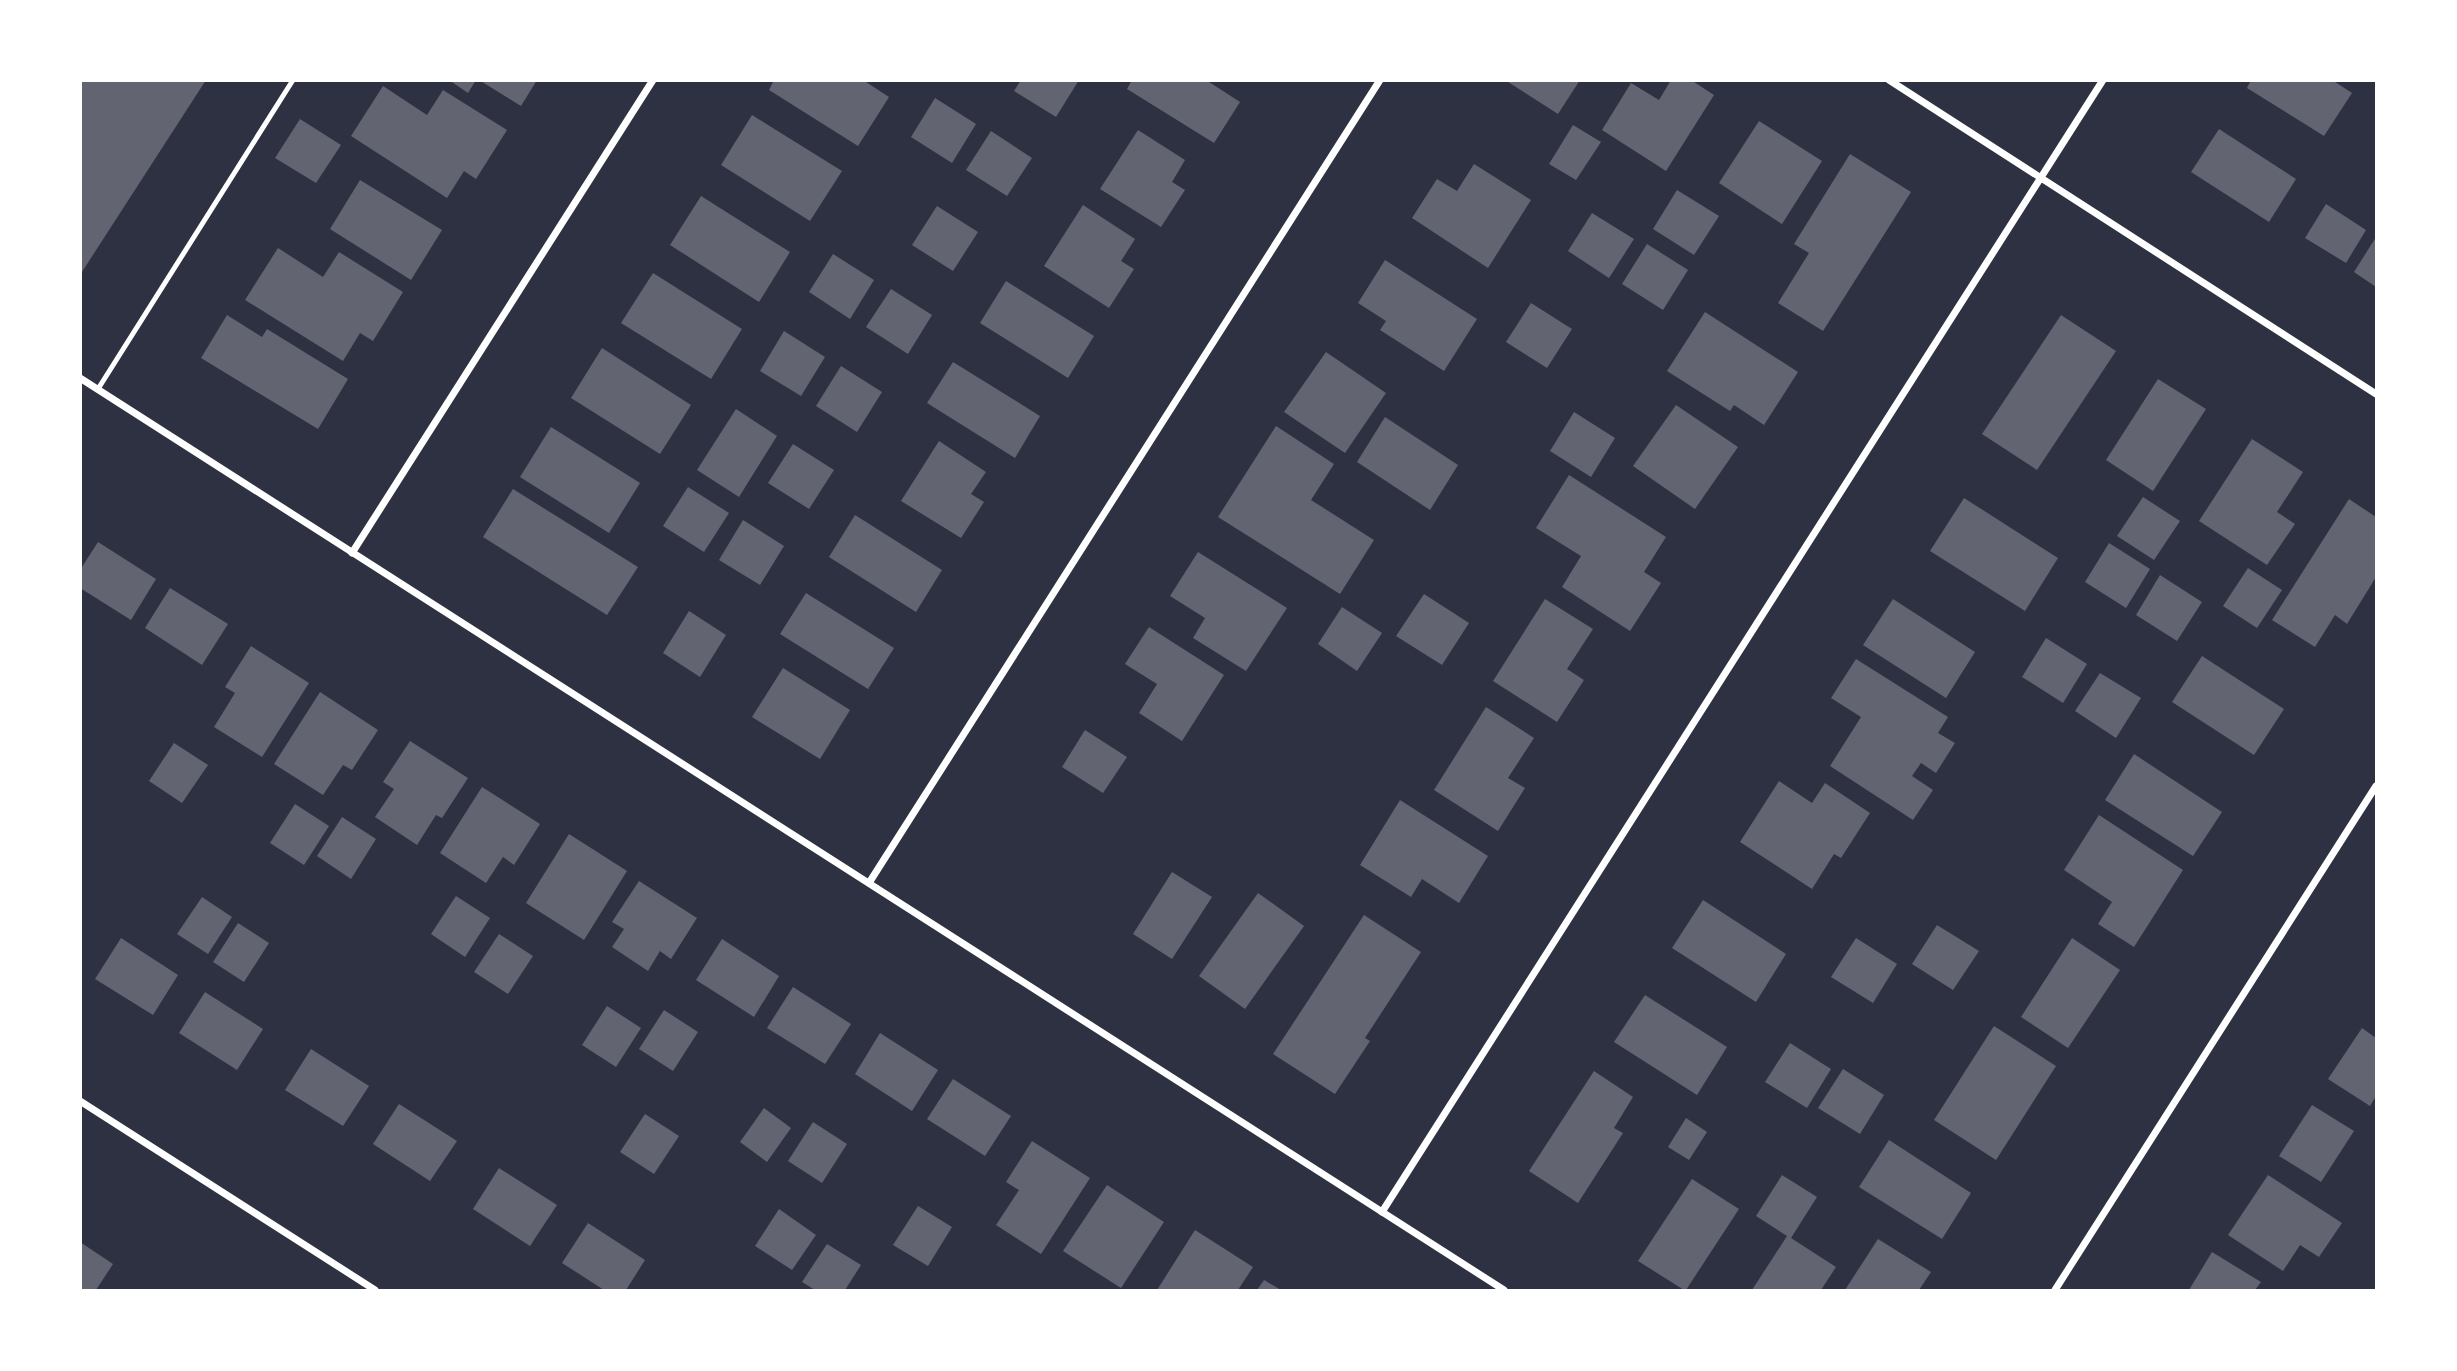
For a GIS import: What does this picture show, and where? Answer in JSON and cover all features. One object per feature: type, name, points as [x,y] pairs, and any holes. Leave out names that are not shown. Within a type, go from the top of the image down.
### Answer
[{"type":"street","points":[[352,552],[653,80]]},
{"type":"street","points":[[869,883],[1380,80]]},
{"type":"street","points":[[1889,80],[2376,394]]},
{"type":"street","points":[[1382,1212],[2103,80]]},
{"type":"street","points":[[80,378],[1504,1290]]},
{"type":"street","points":[[2055,1290],[2376,786]]},
{"type":"street","points":[[80,1101],[375,1290]]},
{"type":"lane","points":[[98,389],[293,80]]},
{"type":"building","points":[[80,80],[206,80],[80,275]]},
{"type":"building","points":[[449,80],[476,80],[468,93]]},
{"type":"building","points":[[479,80],[537,80],[521,106]]},
{"type":"building","points":[[774,80],[863,80],[889,97],[858,146],[769,90]]},
{"type":"building","points":[[1021,80],[1079,80],[1056,117],[1014,91]]},
{"type":"building","points":[[1132,80],[1206,80],[1240,102],[1214,143],[1127,89]]},
{"type":"building","points":[[1505,80],[1580,80],[1558,114]]},
{"type":"building","points":[[1671,80],[1691,80],[1714,95],[1666,171],[1602,130],[1631,83],[1659,100]]},
{"type":"building","points":[[2251,80],[2332,80],[2352,93],[2324,136],[2247,88]]},
{"type":"building","points":[[383,86],[427,115],[443,90],[507,130],[476,179],[464,171],[447,198],[351,136]]},
{"type":"building","points":[[935,98],[976,124],[952,163],[911,137]]},
{"type":"building","points":[[752,115],[842,171],[810,221],[721,165]]},
{"type":"building","points":[[300,119],[341,145],[316,183],[275,158]]},
{"type":"building","points":[[1759,121],[1822,161],[1782,224],[1719,183]]},
{"type":"building","points":[[1573,125],[1601,142],[1576,180],[1549,164]]},
{"type":"building","points":[[2219,129],[2296,179],[2269,222],[2191,172]]},
{"type":"building","points":[[1138,130],[1185,160],[1172,182],[1185,190],[1161,227],[1100,189]]},
{"type":"building","points":[[991,131],[1032,158],[1007,196],[966,170]]},
{"type":"building","points":[[1850,154],[1911,192],[1823,331],[1778,303],[1809,253],[1794,244]]},
{"type":"building","points":[[1474,164],[1531,200],[1488,268],[1412,218],[1437,179],[1457,191]]},
{"type":"building","points":[[360,180],[442,230],[411,280],[330,229]]},
{"type":"building","points":[[1677,190],[1719,216],[1694,255],[1653,229]]},
{"type":"building","points":[[701,196],[790,252],[759,302],[670,245]]},
{"type":"building","points":[[2326,204],[2366,230],[2346,263],[2305,238]]},
{"type":"building","points":[[1083,205],[1135,239],[1121,261],[1134,269],[1109,308],[1044,266]]},
{"type":"building","points":[[937,206],[978,232],[953,271],[912,245]]},
{"type":"building","points":[[1592,213],[1634,239],[1609,278],[1568,251]]},
{"type":"building","points":[[2376,237],[2376,287],[2354,272]]},
{"type":"building","points":[[1647,244],[1688,270],[1663,310],[1622,284]]},
{"type":"building","points":[[278,248],[323,277],[339,252],[403,292],[373,341],[360,333],[343,361],[245,300]]},
{"type":"building","points":[[833,254],[874,280],[850,319],[809,292]]},
{"type":"building","points":[[1385,260],[1477,319],[1444,371],[1380,330],[1386,321],[1358,303]]},
{"type":"building","points":[[653,273],[742,329],[711,379],[621,323]]},
{"type":"building","points":[[1006,281],[1094,336],[1068,378],[980,323]]},
{"type":"building","points":[[891,289],[932,315],[908,354],[866,327]]},
{"type":"building","points":[[1531,303],[1572,329],[1547,368],[1506,342]]},
{"type":"building","points":[[1705,312],[1798,372],[1764,425],[1734,405],[1730,411],[1667,371]]},
{"type":"building","points":[[227,315],[262,337],[267,329],[348,379],[318,429],[201,358]]},
{"type":"building","points":[[2061,315],[2116,351],[2037,470],[1982,434]]},
{"type":"building","points":[[784,331],[825,357],[801,396],[760,371]]},
{"type":"building","points":[[602,348],[691,405],[660,454],[571,398]]},
{"type":"building","points":[[1326,352],[1386,393],[1345,453],[1284,412]]},
{"type":"building","points":[[953,362],[1040,416],[1015,458],[927,403]]},
{"type":"building","points":[[841,366],[882,392],[857,432],[816,406]]},
{"type":"building","points":[[2158,379],[2206,409],[2153,491],[2106,460]]},
{"type":"building","points":[[1676,405],[1738,447],[1695,509],[1633,466]]},
{"type":"building","points":[[736,409],[777,436],[739,497],[697,470]]},
{"type":"building","points":[[1574,412],[1615,438],[1591,477],[1550,451]]},
{"type":"building","points":[[1385,417],[1458,465],[1430,510],[1357,462]]},
{"type":"building","points":[[1276,426],[1334,464],[1311,500],[1374,540],[1340,594],[1218,517]]},
{"type":"building","points":[[551,427],[640,483],[609,533],[520,477]]},
{"type":"building","points":[[2252,439],[2303,472],[2277,512],[2295,524],[2267,565],[2199,521]]},
{"type":"building","points":[[939,441],[986,472],[971,494],[984,502],[961,538],[901,501]]},
{"type":"building","points":[[793,444],[834,470],[809,509],[768,483]]},
{"type":"building","points":[[1569,475],[1666,537],[1644,572],[1661,583],[1630,631],[1562,587],[1581,556],[1536,528]]},
{"type":"building","points":[[688,487],[729,513],[704,552],[663,526]]},
{"type":"building","points":[[513,489],[638,567],[607,615],[483,537]]},
{"type":"building","points":[[2143,497],[2180,521],[2154,560],[2117,536]]},
{"type":"building","points":[[1964,498],[2058,558],[2025,611],[1930,551]]},
{"type":"building","points":[[2349,499],[2376,517],[2376,577],[2347,624],[2335,615],[2315,647],[2272,620]]},
{"type":"building","points":[[855,515],[942,570],[916,612],[829,557]]},
{"type":"building","points":[[743,520],[784,546],[760,585],[719,560]]},
{"type":"building","points":[[98,542],[156,579],[131,620],[80,588],[80,570]]},
{"type":"building","points":[[2109,543],[2150,569],[2126,608],[2085,582]]},
{"type":"building","points":[[1198,552],[1287,608],[1246,671],[1193,638],[1205,618],[1170,596]]},
{"type":"building","points":[[2248,568],[2282,590],[2257,628],[2223,606]]},
{"type":"building","points":[[2160,575],[2202,602],[2177,641],[2136,615]]},
{"type":"building","points":[[170,588],[228,624],[202,665],[145,628]]},
{"type":"building","points":[[806,593],[894,648],[868,689],[780,634]]},
{"type":"building","points":[[1424,594],[1469,623],[1442,665],[1396,636]]},
{"type":"building","points":[[1545,599],[1593,629],[1567,669],[1584,680],[1557,722],[1493,681]]},
{"type":"building","points":[[1893,599],[1975,652],[1946,698],[1863,645]]},
{"type":"building","points":[[1342,607],[1382,633],[1357,671],[1318,644]]},
{"type":"building","points":[[689,611],[726,635],[700,677],[663,653]]},
{"type":"building","points":[[1149,627],[1224,675],[1182,741],[1139,713],[1157,684],[1125,664]]},
{"type":"building","points":[[2046,638],[2087,664],[2063,703],[2022,677]]},
{"type":"building","points":[[251,646],[309,683],[262,757],[214,727],[235,693],[225,687]]},
{"type":"building","points":[[2202,656],[2284,709],[2254,755],[2172,702]]},
{"type":"building","points":[[1856,659],[1948,717],[1938,733],[1955,743],[1936,773],[1921,763],[1912,776],[1933,790],[1913,820],[1830,766],[1861,717],[1831,698]]},
{"type":"building","points":[[783,668],[850,710],[820,759],[752,717]]},
{"type":"building","points":[[2100,673],[2141,698],[2116,738],[2075,711]]},
{"type":"building","points":[[320,692],[378,730],[352,770],[343,765],[323,795],[274,764]]},
{"type":"building","points":[[1486,707],[1534,738],[1508,778],[1525,788],[1498,831],[1434,790]]},
{"type":"building","points":[[1085,730],[1127,757],[1103,793],[1062,767]]},
{"type":"building","points":[[410,741],[468,778],[442,818],[436,815],[417,845],[375,817],[394,789],[383,782]]},
{"type":"building","points":[[174,743],[208,765],[182,803],[149,781]]},
{"type":"building","points":[[2134,754],[2222,812],[2193,856],[2105,800]]},
{"type":"building","points":[[1779,781],[1812,803],[1825,783],[1870,813],[1841,858],[1834,854],[1812,889],[1740,842]]},
{"type":"building","points":[[482,787],[540,824],[514,865],[503,857],[486,883],[440,853]]},
{"type":"building","points":[[1400,800],[1488,856],[1459,903],[1422,879],[1411,897],[1360,865]]},
{"type":"building","points":[[295,804],[329,826],[304,865],[270,843]]},
{"type":"building","points":[[2099,815],[2183,870],[2134,947],[2098,924],[2112,902],[2064,870]]},
{"type":"building","points":[[342,817],[376,839],[351,879],[317,856]]},
{"type":"building","points":[[569,834],[627,871],[584,940],[526,903]]},
{"type":"building","points":[[1172,872],[1212,897],[1172,959],[1133,934]]},
{"type":"building","points":[[639,881],[697,918],[671,959],[660,951],[648,971],[612,947],[624,929],[612,922]]},
{"type":"building","points":[[1258,893],[1304,926],[1245,1009],[1199,976]]},
{"type":"building","points":[[456,896],[490,918],[465,957],[431,934]]},
{"type":"building","points":[[202,897],[232,917],[208,954],[177,934]]},
{"type":"building","points":[[1703,900],[1786,954],[1756,1002],[1672,948]]},
{"type":"building","points":[[1364,915],[1421,952],[1365,1038],[1370,1041],[1335,1094],[1273,1054]]},
{"type":"building","points":[[238,923],[269,943],[244,982],[213,962]]},
{"type":"building","points":[[1937,925],[1979,951],[1953,990],[1912,964]]},
{"type":"building","points":[[499,934],[533,956],[508,994],[474,972]]},
{"type":"building","points":[[121,938],[178,975],[153,1015],[95,979]]},
{"type":"building","points":[[1856,938],[1897,964],[1873,1003],[1831,977]]},
{"type":"building","points":[[2072,938],[2120,970],[2068,1048],[2021,1017]]},
{"type":"building","points":[[722,939],[779,976],[754,1017],[696,980]]},
{"type":"building","points":[[793,987],[851,1024],[825,1064],[767,1028]]},
{"type":"building","points":[[205,992],[263,1029],[237,1070],[179,1033]]},
{"type":"building","points":[[1645,995],[1727,1047],[1697,1095],[1614,1042]]},
{"type":"building","points":[[607,1006],[641,1028],[616,1067],[582,1045]]},
{"type":"building","points":[[664,1010],[698,1032],[673,1071],[639,1049]]},
{"type":"building","points":[[1994,1026],[2056,1066],[1996,1160],[1934,1120]]},
{"type":"building","points":[[2362,1028],[2376,1038],[2376,1096],[2370,1106],[2328,1079]]},
{"type":"building","points":[[880,1033],[938,1070],[912,1111],[855,1074]]},
{"type":"building","points":[[1790,1043],[1831,1069],[1807,1108],[1765,1082]]},
{"type":"building","points":[[311,1049],[369,1086],[343,1126],[285,1090]]},
{"type":"building","points":[[1843,1069],[1884,1095],[1860,1134],[1818,1108]]},
{"type":"building","points":[[1594,1071],[1633,1097],[1614,1128],[1623,1133],[1578,1203],[1529,1171]]},
{"type":"building","points":[[953,1079],[1011,1116],[985,1156],[927,1119]]},
{"type":"building","points":[[399,1104],[457,1141],[430,1181],[373,1144]]},
{"type":"building","points":[[2312,1105],[2354,1131],[2321,1182],[2279,1156]]},
{"type":"building","points":[[764,1108],[791,1128],[767,1162],[740,1142]]},
{"type":"building","points":[[645,1114],[679,1136],[654,1174],[620,1152]]},
{"type":"building","points":[[1686,1118],[1707,1132],[1689,1160],[1668,1147]]},
{"type":"building","points":[[813,1122],[847,1144],[822,1183],[788,1161]]},
{"type":"building","points":[[1889,1140],[1971,1193],[1942,1239],[1859,1187]]},
{"type":"building","points":[[1032,1141],[1090,1178],[1041,1254],[996,1225],[1019,1190],[1006,1182]]},
{"type":"building","points":[[499,1168],[557,1205],[530,1246],[473,1209]]},
{"type":"building","points":[[1782,1175],[1817,1197],[1791,1238],[1836,1267],[1821,1290],[1752,1290],[1787,1236],[1756,1216]]},
{"type":"building","points":[[2268,1175],[2342,1223],[2319,1257],[2300,1245],[2283,1271],[2228,1235]]},
{"type":"building","points":[[1692,1179],[1739,1209],[1684,1290],[1638,1261]]},
{"type":"building","points":[[1107,1185],[1164,1222],[1121,1288],[1063,1251]]},
{"type":"building","points":[[918,1206],[952,1227],[928,1266],[893,1245]]},
{"type":"building","points":[[779,1209],[816,1235],[792,1270],[755,1246]]},
{"type":"building","points":[[588,1223],[645,1260],[626,1290],[604,1290],[562,1263]]},
{"type":"building","points":[[1195,1230],[1253,1267],[1238,1290],[1157,1290]]},
{"type":"building","points":[[1878,1239],[1931,1272],[1919,1290],[1845,1290]]},
{"type":"building","points":[[80,1242],[113,1264],[96,1290],[80,1290]]},
{"type":"building","points":[[827,1244],[861,1265],[845,1290],[815,1290],[802,1282]]},
{"type":"building","points":[[2212,1252],[2261,1282],[2255,1290],[2189,1290]]},
{"type":"building","points":[[1264,1280],[1281,1290],[1257,1290]]}]
